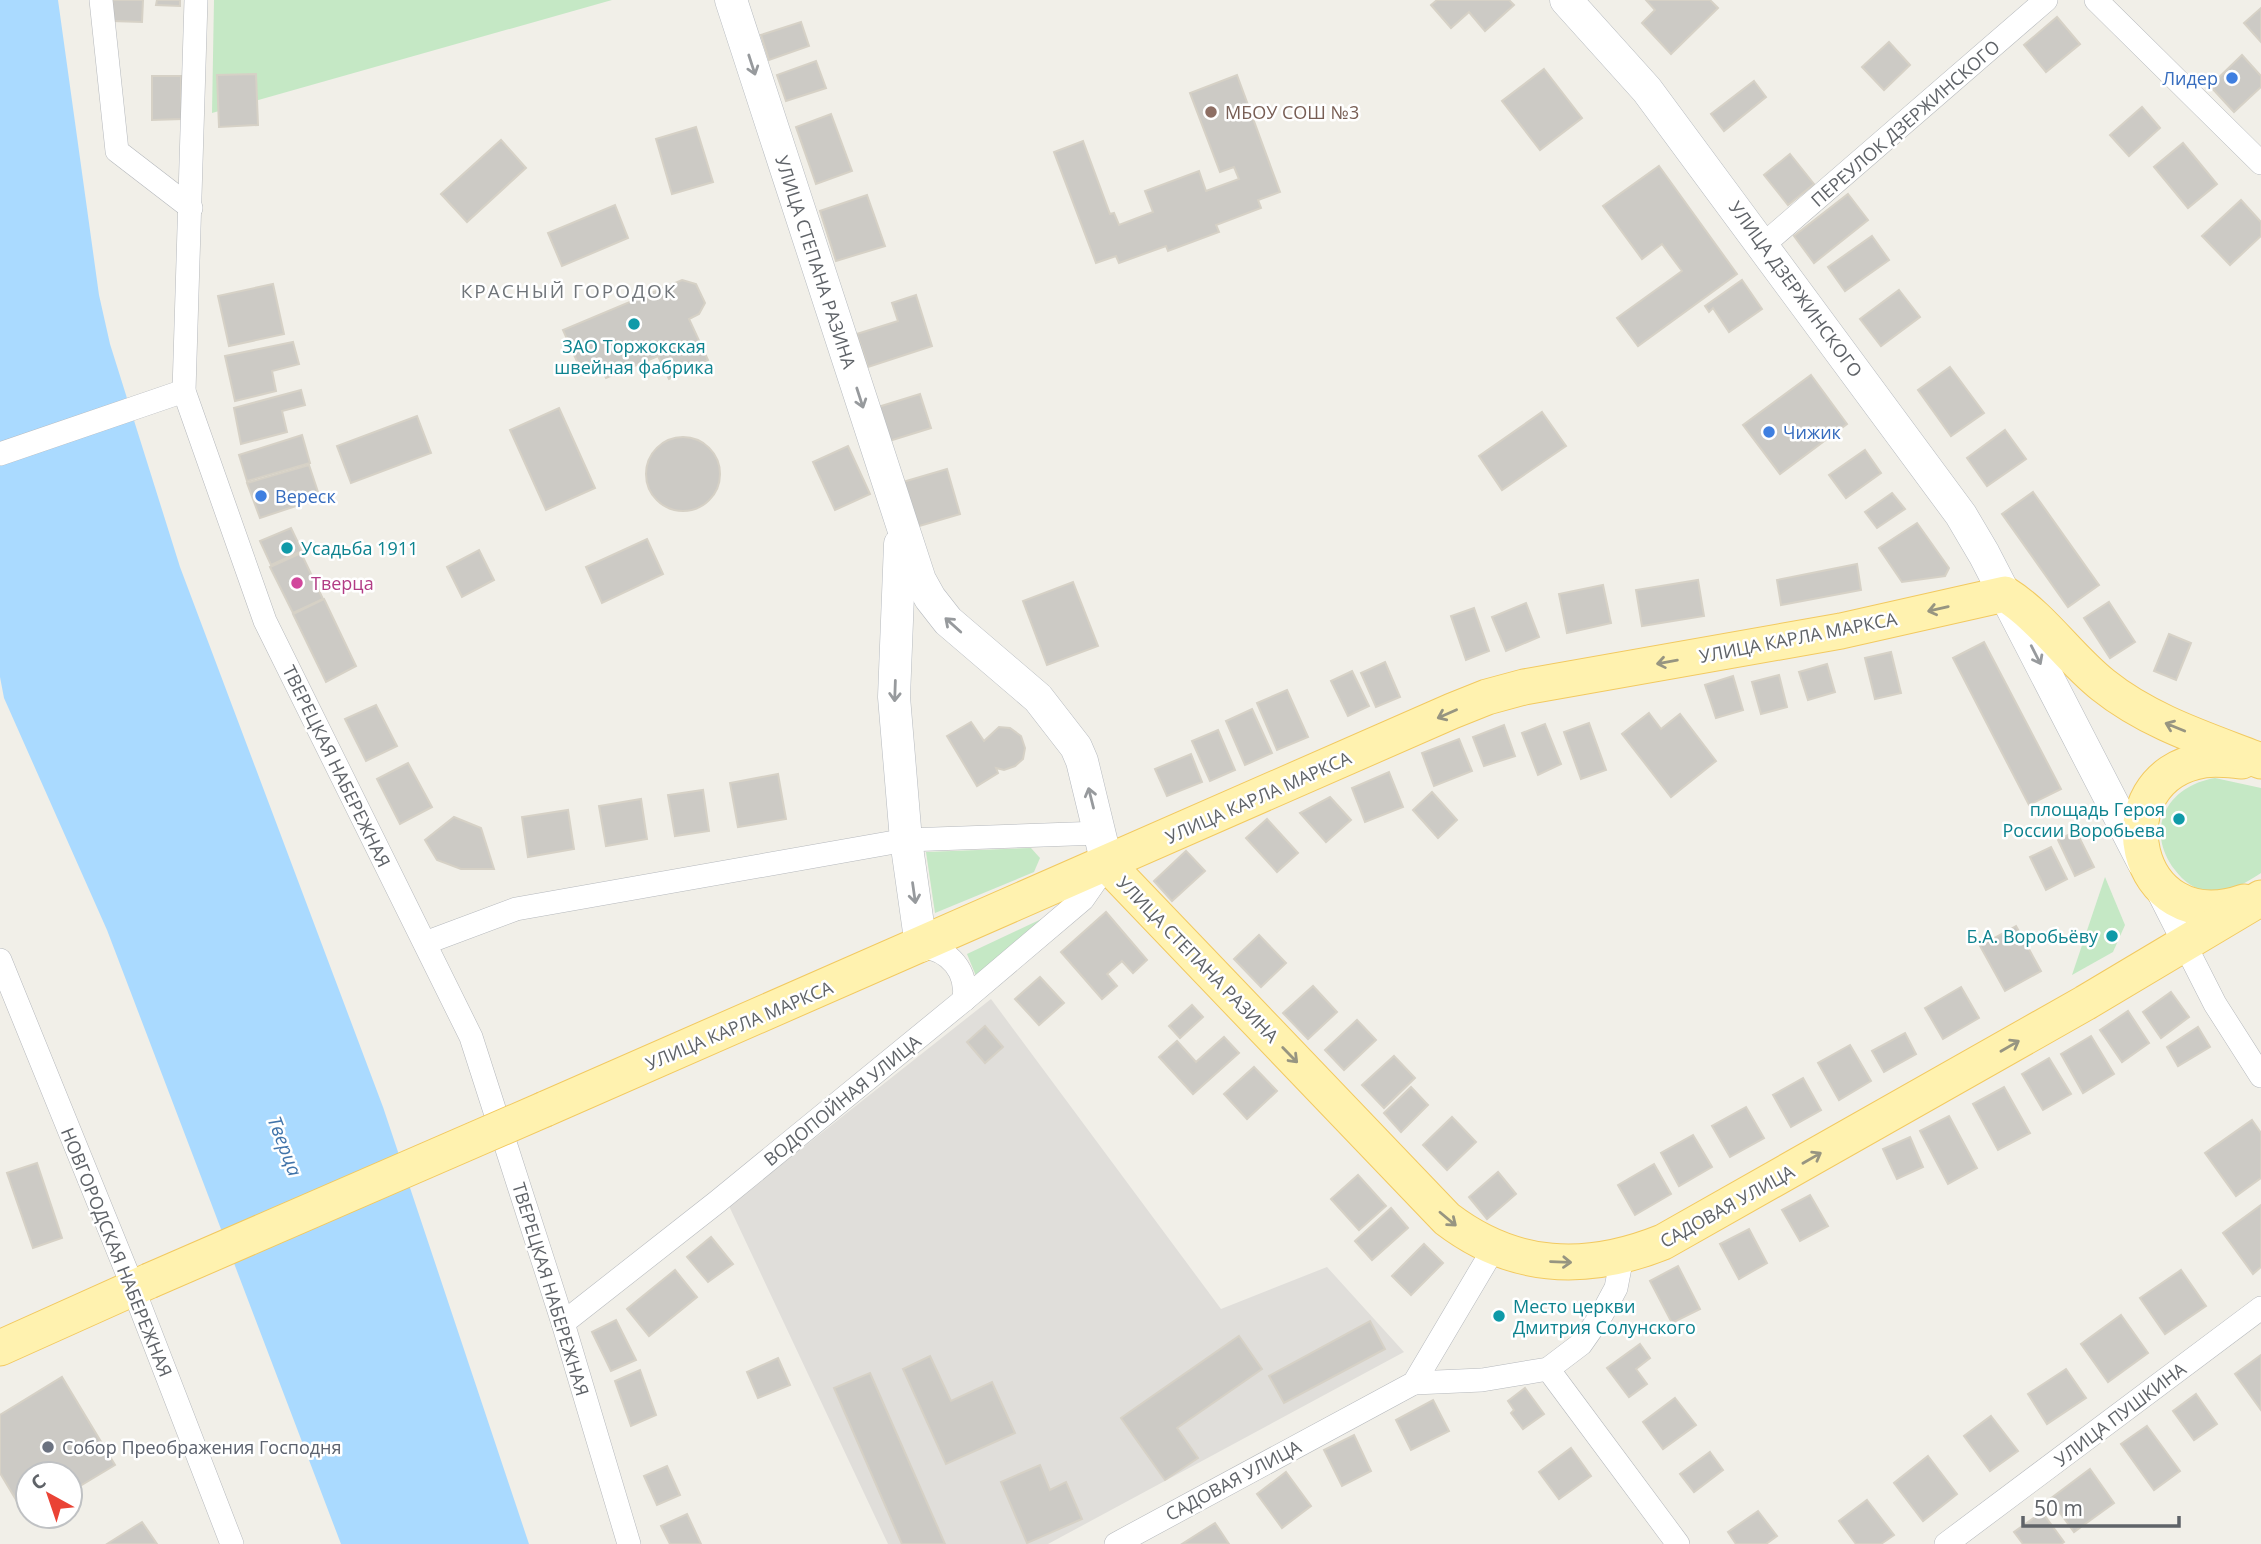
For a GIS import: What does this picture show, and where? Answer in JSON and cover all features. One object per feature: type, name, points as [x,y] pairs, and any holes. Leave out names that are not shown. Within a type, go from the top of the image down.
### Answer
[{"type":"main road","points":[[2005,594],[2021,604],[2089,673],[2120,698],[2167,724],[2261,762]]},
{"type":"main road","name":"УЛИЦА КАРЛА МАРКСА","points":[[0,1348],[140,1284],[922,946],[1104,848],[1499,693],[1841,631],[2005,594]]},
{"type":"main road","points":[[2261,762],[2203,760],[2169,775],[2153,792],[2143,812],[2139,834],[2145,865],[2168,894],[2197,907],[2228,907],[2261,897]]},
{"type":"main road","name":"УЛИЦА СТЕПАНА РАЗИНА","points":[[1104,848],[1434,1206],[1462,1230],[1494,1248]]},
{"type":"main road","name":"САДОВАЯ УЛИЦА","points":[[1494,1248],[1548,1261],[1586,1262],[1622,1257],[1663,1242],[2085,1003],[2261,897]]},
{"type":"street","points":[[101,0],[117,151],[191,208]]},
{"type":"street","name":"ТВЕРЕЦКАЯ НАБЕРЕЖНАЯ","points":[[196,0],[191,208],[177,394],[265,621],[471,1037],[563,1323],[629,1544]]},
{"type":"street","name":"УЛИЦА СТЕПАНА РАЗИНА","points":[[731,0],[920,580],[942,614],[1038,698],[1076,747],[1104,848]]},
{"type":"street","name":"УЛИЦА ДЗЕРЖИНСКОГО","points":[[1566,0],[1647,90],[1961,515],[2005,594],[2145,865]]},
{"type":"street","name":"ПЕРЕУЛОК ДЗЕРЖИНСКОГО","points":[[1763,245],[2046,0]]},
{"type":"street","points":[[2096,0],[2261,163]]},
{"type":"street","points":[[0,454],[177,394]]},
{"type":"street","name":"УЛИЦА СТЕПАНА РАЗИНА","points":[[901,525],[894,697],[906,840],[922,946]]},
{"type":"street","name":"УЛИЦА КАРЛА МАРКСА","points":[[425,943],[516,909],[906,840],[1104,848]]},
{"type":"street","name":"ВОДОПОЙНАЯ УЛИЦА","points":[[563,1323],[717,1202],[1083,899],[1104,848]]},
{"type":"street","points":[[2145,865],[2215,1004],[2261,1076]]},
{"type":"street","points":[[922,946],[937,949],[955,963],[963,977],[964,1000]]},
{"type":"street","name":"НОВГОРОДСКАЯ НАБЕРЕЖНАЯ","points":[[0,960],[140,1284],[232,1544]]},
{"type":"street","points":[[1414,1382],[1494,1248]]},
{"type":"street","points":[[1414,1382],[1482,1380],[1548,1369],[1581,1344],[1602,1314],[1616,1288],[1622,1257]]},
{"type":"street","name":"УЛИЦА ПУШКИНА","points":[[1946,1544],[2261,1308]]},
{"type":"street","points":[[1548,1369],[1678,1544]]},
{"type":"street","name":"САДОВАЯ УЛИЦА","points":[[1116,1544],[1414,1382]]},
{"type":"shaded area","points":[[991,999],[1221,1309],[1327,1267],[1404,1352],[1048,1544],[888,1544],[729,1206]]},
{"type":"green space","points":[[214,0],[612,0],[212,113]]},
{"type":"green space","points":[[2215,778],[2261,788],[2261,873],[2237,887],[2211,892],[2190,885],[2175,870],[2161,839],[2161,825],[2165,812],[2184,790]]},
{"type":"green space","points":[[1031,848],[1040,858],[1034,872],[935,913],[926,852]]},
{"type":"green space","points":[[2105,877],[2125,925],[2113,952],[2072,975]]},
{"type":"green space","points":[[1052,914],[976,976],[967,954]]},
{"type":"water","points":[[0,0],[58,0],[99,295],[110,344],[180,567],[383,1107],[529,1544],[341,1544],[107,930],[4,698],[0,677]]},
{"type":"building","points":[[113,0],[143,0],[142,22],[112,21]]},
{"type":"building","points":[[157,0],[180,0],[180,6],[156,5]]},
{"type":"building","points":[[1437,0],[1509,0],[1514,5],[1485,31],[1469,12],[1451,28],[1431,5]]},
{"type":"building","points":[[1646,0],[1710,0],[1718,8],[1671,54],[1642,23],[1655,10]]},
{"type":"building","points":[[2261,8],[2261,42],[2244,23]]},
{"type":"building","points":[[2057,17],[2080,44],[2046,72],[2024,45]]},
{"type":"building","points":[[801,22],[809,46],[769,60],[761,35]]},
{"type":"building","points":[[1889,42],[1910,65],[1884,90],[1862,67]]},
{"type":"building","points":[[2242,55],[2261,76],[2261,87],[2234,112],[2210,86]]},
{"type":"building","points":[[816,61],[826,88],[786,101],[777,75]]},
{"type":"building","points":[[1544,69],[1582,118],[1540,150],[1502,101]]},
{"type":"building","points":[[256,74],[258,125],[219,127],[217,75]]},
{"type":"building","points":[[1237,75],[1280,192],[1258,200],[1261,208],[1216,225],[1219,232],[1168,251],[1166,246],[1119,263],[1116,256],[1096,263],[1054,152],[1083,141],[1110,214],[1114,213],[1119,225],[1153,212],[1145,191],[1199,171],[1206,191],[1239,179],[1234,167],[1220,172],[1190,93]]},
{"type":"building","points":[[152,76],[181,76],[182,119],[152,120]]},
{"type":"building","points":[[1754,81],[1766,97],[1724,131],[1711,114]]},
{"type":"building","points":[[2142,107],[2160,128],[2129,156],[2110,135]]},
{"type":"building","points":[[831,114],[852,171],[816,184],[796,127]]},
{"type":"building","points":[[696,127],[713,182],[672,194],[656,139]]},
{"type":"building","points":[[501,140],[526,168],[467,222],[441,194]]},
{"type":"building","points":[[2183,143],[2217,184],[2188,208],[2154,167]]},
{"type":"building","points":[[1790,154],[1814,184],[1788,205],[1764,175]]},
{"type":"building","points":[[1659,166],[1737,274],[1638,346],[1617,318],[1682,271],[1662,244],[1642,259],[1603,206]]},
{"type":"building","points":[[1848,194],[1868,220],[1814,263],[1794,236]]},
{"type":"building","points":[[867,195],[885,246],[836,261],[820,211]]},
{"type":"building","points":[[2241,200],[2261,222],[2261,236],[2230,265],[2202,236]]},
{"type":"building","points":[[615,205],[628,238],[562,266],[548,233]]},
{"type":"building","points":[[1872,236],[1889,260],[1845,291],[1828,267]]},
{"type":"building","name":"ЗАО Торжокская швейная фабрика","points":[[682,280],[696,284],[705,303],[699,314],[689,319],[708,360],[669,379],[658,356],[606,378],[597,360],[579,366],[563,330]]},
{"type":"building","points":[[1742,280],[1762,309],[1729,332],[1713,308],[1709,312],[1705,306]]},
{"type":"building","points":[[273,284],[284,334],[229,346],[218,296]]},
{"type":"building","points":[[1899,290],[1920,317],[1881,346],[1860,319]]},
{"type":"building","points":[[916,295],[932,346],[868,367],[857,334],[898,321],[892,303]]},
{"type":"building","points":[[293,342],[299,364],[272,371],[276,391],[235,401],[225,356]]},
{"type":"building","points":[[1950,367],[1984,413],[1951,436],[1918,390]]},
{"type":"building","points":[[1811,375],[1847,424],[1780,474],[1743,425]]},
{"type":"building","points":[[301,390],[305,405],[282,411],[287,432],[241,444],[234,408]]},
{"type":"building","points":[[920,394],[931,428],[886,442],[875,408]]},
{"type":"building","points":[[559,408],[595,488],[546,510],[510,430]]},
{"type":"building","points":[[1542,412],[1566,446],[1502,490],[1479,456]]},
{"type":"building","points":[[417,416],[431,453],[351,483],[337,446]]},
{"type":"building","points":[[2005,430],[2026,459],[1987,486],[1967,458]]},
{"type":"building","points":[[302,435],[310,463],[247,481],[239,455]]},
{"type":"building","points":[[683,437],[697,440],[709,448],[717,460],[720,474],[717,488],[709,500],[697,508],[683,511],[669,508],[657,500],[649,488],[646,474],[649,460],[657,448],[669,440]]},
{"type":"building","points":[[848,446],[870,494],[835,510],[813,462]]},
{"type":"building","points":[[1865,450],[1881,473],[1846,498],[1829,475]]},
{"type":"building","points":[[309,465],[320,498],[260,518],[247,483]]},
{"type":"building","points":[[947,469],[960,514],[916,527],[903,482]]},
{"type":"building","points":[[2033,492],[2099,585],[2068,607],[2002,514]]},
{"type":"building","points":[[1892,493],[1905,509],[1877,528],[1865,512]]},
{"type":"building","points":[[1917,523],[1949,568],[1945,576],[1902,582],[1879,548]]},
{"type":"building","points":[[291,528],[302,551],[271,565],[260,541]]},
{"type":"building","points":[[647,539],[663,574],[602,603],[586,567]]},
{"type":"building","points":[[479,550],[494,580],[462,597],[447,567]]},
{"type":"building","name":"Тверца","points":[[301,553],[323,599],[293,613],[270,567]]},
{"type":"building","points":[[1857,564],[1861,590],[1781,605],[1777,580]]},
{"type":"building","points":[[1698,580],[1704,616],[1642,626],[1636,590]]},
{"type":"building","points":[[1073,582],[1098,646],[1047,665],[1023,601]]},
{"type":"building","points":[[1603,585],[1611,623],[1567,633],[1559,594]]},
{"type":"building","points":[[324,599],[356,666],[326,682],[293,614]]},
{"type":"building","points":[[2109,602],[2135,642],[2110,658],[2084,618]]},
{"type":"building","points":[[1526,603],[1539,637],[1506,651],[1492,617]]},
{"type":"building","points":[[1474,608],[1489,651],[1466,660],[1451,616]]},
{"type":"building","points":[[2169,634],[2191,643],[2176,680],[2154,671]]},
{"type":"building","points":[[1984,642],[2061,789],[2029,805],[1953,658]]},
{"type":"building","points":[[1891,652],[1901,693],[1875,699],[1865,658]]},
{"type":"building","points":[[1385,662],[1400,697],[1376,707],[1361,673]]},
{"type":"building","points":[[1827,664],[1835,692],[1808,700],[1799,672]]},
{"type":"building","points":[[1352,671],[1369,706],[1348,716],[1331,681]]},
{"type":"building","points":[[1779,675],[1787,707],[1761,714],[1752,682]]},
{"type":"building","points":[[1733,676],[1743,710],[1716,718],[1705,685]]},
{"type":"building","points":[[1287,690],[1308,737],[1277,750],[1257,703]]},
{"type":"building","points":[[376,705],[397,746],[366,761],[345,719]]},
{"type":"building","points":[[1252,709],[1272,753],[1245,765],[1226,721]]},
{"type":"building","points":[[1649,713],[1661,729],[1680,714],[1716,761],[1671,797],[1622,734]]},
{"type":"building","points":[[971,722],[984,741],[999,727],[1010,728],[1021,736],[1025,748],[1023,759],[1015,766],[1004,770],[996,768],[998,773],[977,786],[947,736]]},
{"type":"building","points":[[1589,723],[1606,770],[1581,779],[1564,732]]},
{"type":"building","points":[[1545,724],[1561,764],[1538,775],[1522,733]]},
{"type":"building","points":[[1504,725],[1515,756],[1484,766],[1473,737]]},
{"type":"building","points":[[1218,730],[1235,770],[1210,781],[1192,741]]},
{"type":"building","points":[[1459,739],[1472,771],[1434,786],[1422,753]]},
{"type":"building","points":[[1191,754],[1202,782],[1167,796],[1155,769]]},
{"type":"building","points":[[408,763],[432,807],[400,824],[377,779]]},
{"type":"building","points":[[1389,772],[1403,807],[1365,822],[1352,788]]},
{"type":"building","points":[[778,774],[786,819],[738,827],[730,783]]},
{"type":"building","points":[[703,790],[709,831],[675,836],[668,795]]},
{"type":"building","points":[[1432,792],[1457,820],[1438,838],[1413,810]]},
{"type":"building","points":[[1330,797],[1351,820],[1326,842],[1300,813]]},
{"type":"building","points":[[641,799],[647,839],[606,846],[599,806]]},
{"type":"building","points":[[568,810],[574,849],[528,857],[522,817]]},
{"type":"building","points":[[454,817],[481,828],[494,869],[461,869],[437,860],[425,840]]},
{"type":"building","points":[[1267,819],[1298,853],[1277,872],[1246,838]]},
{"type":"building","points":[[2076,831],[2094,867],[2075,876],[2058,840]]},
{"type":"building","points":[[2051,847],[2067,879],[2046,890],[2030,857]]},
{"type":"building","points":[[1186,851],[1205,871],[1172,901],[1154,881]]},
{"type":"building","points":[[1106,912],[1147,960],[1133,973],[1122,961],[1107,974],[1117,986],[1102,999],[1061,952]]},
{"type":"building","points":[[2016,926],[2041,971],[2005,991],[1980,946]]},
{"type":"building","points":[[1259,935],[1286,963],[1261,987],[1234,959]]},
{"type":"building","points":[[1040,977],[1064,1003],[1039,1025],[1015,999]]},
{"type":"building","points":[[1313,986],[1337,1012],[1308,1039],[1283,1013]]},
{"type":"building","points":[[1961,987],[1979,1018],[1943,1039],[1925,1008]]},
{"type":"building","points":[[2171,992],[2189,1017],[2161,1038],[2143,1012]]},
{"type":"building","points":[[1192,1005],[1203,1017],[1180,1038],[1169,1026]]},
{"type":"building","points":[[2128,1011],[2149,1043],[2122,1062],[2100,1030]]},
{"type":"building","points":[[1357,1020],[1376,1040],[1344,1070],[1325,1050]]},
{"type":"building","points":[[985,1026],[1003,1047],[985,1063],[967,1042]]},
{"type":"building","points":[[2198,1027],[2210,1047],[2178,1066],[2167,1047]]},
{"type":"building","points":[[1905,1033],[1916,1054],[1884,1072],[1872,1051]]},
{"type":"building","points":[[2091,1036],[2114,1074],[2083,1093],[2061,1054]]},
{"type":"building","points":[[1224,1037],[1239,1053],[1193,1094],[1159,1057],[1177,1041],[1196,1062]]},
{"type":"building","points":[[1850,1045],[1871,1081],[1839,1100],[1818,1063]]},
{"type":"building","points":[[1394,1056],[1415,1078],[1384,1108],[1362,1085]]},
{"type":"building","points":[[2049,1058],[2071,1094],[2043,1110],[2022,1074]]},
{"type":"building","points":[[1254,1067],[1277,1091],[1247,1119],[1224,1094]]},
{"type":"building","points":[[1803,1078],[1821,1110],[1791,1127],[1773,1095]]},
{"type":"building","points":[[1411,1087],[1428,1105],[1401,1132],[1384,1113]]},
{"type":"building","points":[[2004,1087],[2030,1133],[1998,1150],[1973,1104]]},
{"type":"building","points":[[1746,1107],[1764,1138],[1730,1157],[1712,1126]]},
{"type":"building","points":[[1949,1116],[1977,1168],[1948,1184],[1920,1131]]},
{"type":"building","points":[[1452,1117],[1476,1142],[1447,1170],[1423,1145]]},
{"type":"building","points":[[2252,1120],[2261,1133],[2261,1178],[2236,1196],[2205,1153]]},
{"type":"building","points":[[1693,1135],[1712,1167],[1679,1186],[1661,1153]]},
{"type":"building","points":[[1910,1137],[1923,1167],[1897,1179],[1883,1149]]},
{"type":"building","points":[[37,1163],[62,1238],[33,1248],[7,1173]]},
{"type":"building","points":[[1654,1164],[1671,1194],[1635,1215],[1618,1185]]},
{"type":"building","points":[[1498,1172],[1516,1194],[1487,1219],[1469,1197]]},
{"type":"building","points":[[1358,1175],[1386,1206],[1359,1230],[1331,1199]]},
{"type":"building","points":[[1810,1195],[1828,1226],[1800,1241],[1782,1210]]},
{"type":"building","points":[[2261,1205],[2261,1267],[2253,1274],[2223,1233]]},
{"type":"building","points":[[1391,1208],[1408,1228],[1372,1260],[1355,1241]]},
{"type":"building","points":[[1749,1229],[1767,1263],[1739,1279],[1720,1244]]},
{"type":"building","points":[[711,1237],[733,1264],[708,1282],[687,1257]]},
{"type":"building","points":[[1424,1244],[1443,1263],[1411,1295],[1392,1276]]},
{"type":"building","points":[[1678,1266],[1700,1309],[1672,1323],[1650,1281]]},
{"type":"building","points":[[675,1270],[697,1297],[649,1336],[627,1309]]},
{"type":"building","points":[[2181,1270],[2206,1306],[2165,1334],[2140,1298]]},
{"type":"building","points":[[2121,1315],[2148,1353],[2108,1382],[2081,1344]]},
{"type":"building","points":[[616,1320],[636,1360],[611,1371],[592,1332]]},
{"type":"building","points":[[1370,1321],[1385,1349],[1284,1403],[1269,1376]]},
{"type":"building","points":[[1239,1336],[1262,1369],[1177,1428],[1198,1458],[1165,1480],[1121,1418]]},
{"type":"building","points":[[1640,1344],[1650,1358],[1636,1369],[1647,1384],[1629,1397],[1607,1368]]},
{"type":"building","points":[[2261,1355],[2261,1410],[2235,1374]]},
{"type":"building","points":[[930,1356],[951,1401],[992,1382],[1015,1433],[946,1464],[903,1369]]},
{"type":"building","points":[[778,1358],[790,1385],[758,1398],[747,1372]]},
{"type":"building","points":[[2066,1369],[2086,1398],[2047,1424],[2028,1394]]},
{"type":"building","points":[[640,1370],[656,1415],[631,1426],[615,1381]]},
{"type":"building","points":[[870,1373],[945,1544],[902,1544],[834,1388]]},
{"type":"building","points":[[62,1377],[115,1465],[84,1484],[84,1460],[14,1460],[14,1496],[0,1473],[0,1415]]},
{"type":"building","points":[[1525,1388],[1544,1414],[1523,1429],[1511,1413],[1514,1410],[1508,1401]]},
{"type":"building","points":[[2196,1394],[2217,1424],[2194,1440],[2173,1411]]},
{"type":"building","points":[[1675,1398],[1696,1425],[1663,1449],[1643,1422]]},
{"type":"building","points":[[1433,1400],[1449,1431],[1411,1450],[1396,1420]]},
{"type":"building","points":[[1991,1416],[2018,1451],[1990,1471],[1964,1436]]},
{"type":"building","points":[[2147,1426],[2180,1471],[2154,1490],[2121,1444]]},
{"type":"building","points":[[1354,1435],[1371,1471],[1342,1486],[1324,1450]]},
{"type":"building","points":[[1571,1448],[1591,1476],[1559,1499],[1539,1472]]},
{"type":"building","points":[[1710,1452],[1723,1470],[1694,1492],[1680,1474]]},
{"type":"building","points":[[1928,1456],[1957,1494],[1923,1521],[1894,1483]]},
{"type":"building","points":[[1040,1465],[1050,1490],[1066,1482],[1082,1519],[1027,1543],[1001,1482]]},
{"type":"building","points":[[667,1466],[680,1495],[657,1505],[644,1476]]},
{"type":"building","points":[[2090,1469],[2114,1503],[2074,1532],[2050,1499]]},
{"type":"building","points":[[1286,1472],[1311,1506],[1282,1528],[1257,1494]]},
{"type":"building","points":[[1867,1500],[1894,1535],[1881,1544],[1856,1544],[1839,1521]]},
{"type":"building","points":[[1758,1511],[1777,1536],[1766,1544],[1736,1544],[1728,1532]]},
{"type":"building","points":[[2042,1512],[2064,1542],[2023,1544],[2014,1532]]},
{"type":"building","points":[[687,1514],[701,1544],[670,1544],[661,1526]]},
{"type":"building","points":[[142,1522],[157,1544],[107,1544],[110,1542]]},
{"type":"building","points":[[1215,1523],[1229,1544],[1182,1544]]},
{"type":"place","name":"Лидер","points":[[2232,78]]},
{"type":"place","name":"МБОУ СОШ №3","points":[[1211,112]]},
{"type":"place","name":"ЗАО Торжокская швейная фабрика","points":[[634,324]]},
{"type":"place","name":"Чижик","points":[[1769,432]]},
{"type":"place","name":"Вереск","points":[[261,496]]},
{"type":"place","name":"Усадьба 1911","points":[[287,548]]},
{"type":"place","name":"Тверца","points":[[297,583]]},
{"type":"place","name":"площадь Героя России Воробьева","points":[[2179,819]]},
{"type":"place","name":"Б.А. Воробьёву","points":[[2112,936]]},
{"type":"place","name":"Место церкви Дмитрия Солунского","points":[[1499,1316]]},
{"type":"place","name":"Собор Преображения Господня","points":[[48,1447]]},
{"type":"district","name":"КРАСНЫЙ ГОРОДОК","points":[[569,291]]}]
